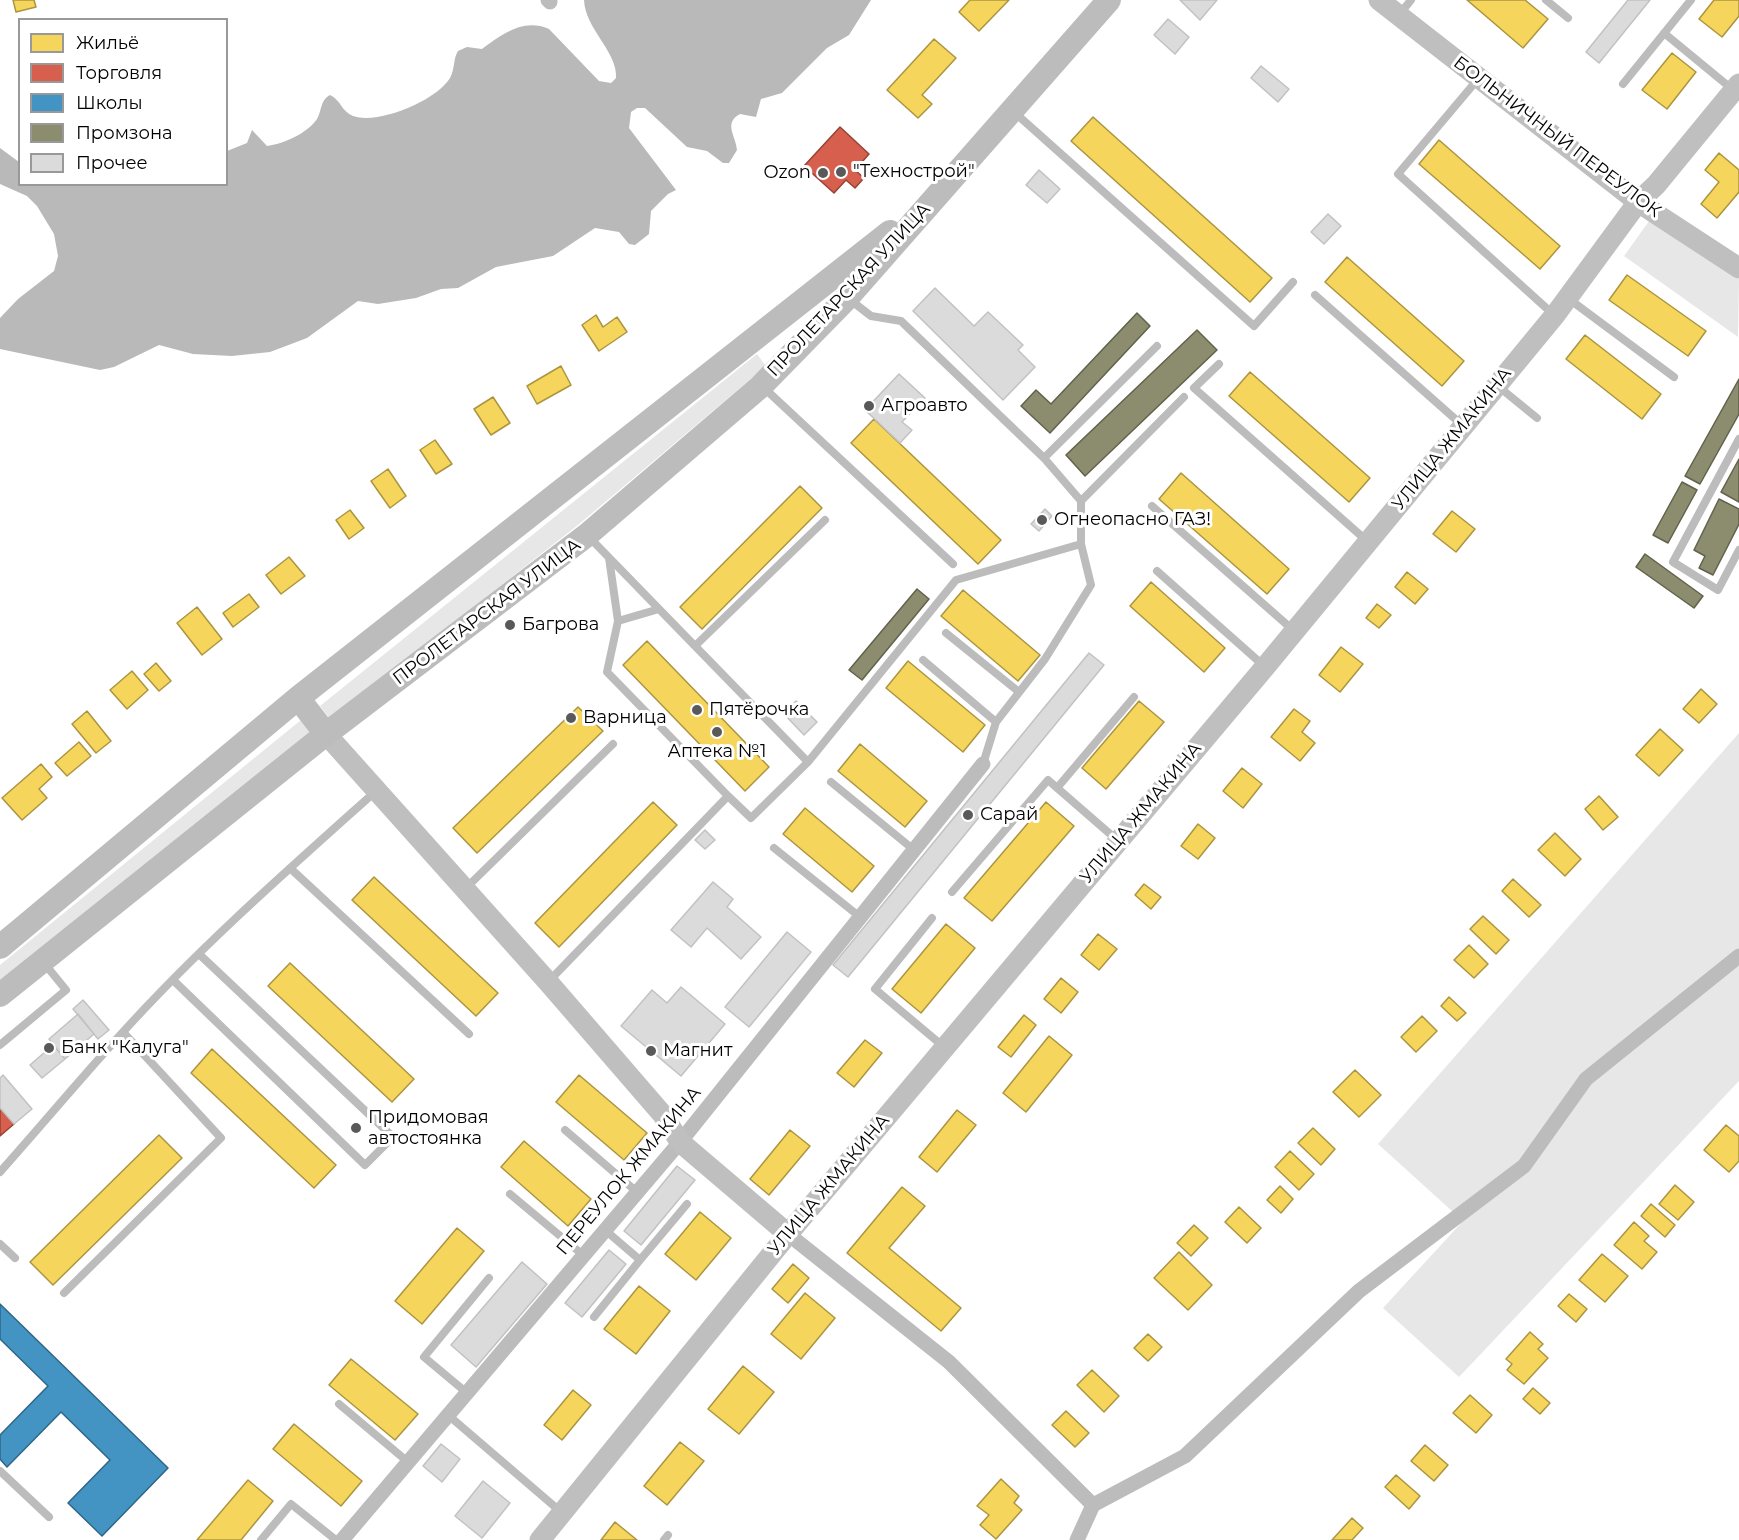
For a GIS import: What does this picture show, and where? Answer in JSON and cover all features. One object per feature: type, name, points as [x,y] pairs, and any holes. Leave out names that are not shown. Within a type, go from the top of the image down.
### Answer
[{"type":"main road","name":"ПРОЛЕТАРСКАЯ УЛИЦА","points":[[0,995],[326,734],[587,535],[761,386],[848,298],[1109,0]]},
{"type":"main road","name":"ПРОЛЕТАРСКАЯ УЛИЦА","points":[[0,947],[298,698],[453,574],[762,335],[939,192]]},
{"type":"main road","points":[[762,335],[784,363]]},
{"type":"main road","points":[[298,698],[326,734]]},
{"type":"street","name":"БОЛЬНИЧНЫЙ ПЕРЕУЛОК","points":[[1379,0],[1405,8],[1478,80],[1638,202],[1739,268]]},
{"type":"street","name":"УЛИЦА ЖМАКИНА","points":[[540,1540],[788,1234],[1295,631],[1569,298],[1638,202],[1656,185],[1736,87]]},
{"type":"street","points":[[326,734],[548,982],[663,1115],[680,1142],[788,1234],[949,1362],[1093,1505]]},
{"type":"street","name":"ПЕРЕУЛОК ЖМАКИНА","points":[[342,1540],[680,1142],[983,764]]},
{"type":"street","points":[[1077,1540],[1093,1505],[1185,1456],[1359,1291],[1524,1166],[1586,1079],[1739,956]]},
{"type":"lane","points":[[1546,0],[1568,18]]},
{"type":"lane","points":[[1623,84],[1691,0]]},
{"type":"lane","points":[[1664,33],[1736,87]]},
{"type":"lane","points":[[1478,80],[1398,174],[1555,315]]},
{"type":"lane","points":[[1013,111],[1254,326],[1293,282]]},
{"type":"lane","points":[[1315,296],[1463,426]]},
{"type":"lane","points":[[848,298],[871,316],[901,321],[1044,458],[1081,501],[1081,544],[1091,585],[1045,658],[996,722],[983,764]]},
{"type":"lane","points":[[1569,298],[1674,376]]},
{"type":"lane","points":[[1044,458],[1157,346]]},
{"type":"lane","points":[[1220,364],[1194,388],[1368,542]]},
{"type":"lane","points":[[1497,385],[1538,418]]},
{"type":"lane","points":[[761,386],[953,564]]},
{"type":"lane","points":[[1081,501],[1184,397]]},
{"type":"lane","points":[[1739,439],[1673,562],[1718,590],[1739,550]]},
{"type":"lane","points":[[1152,506],[1295,631]]},
{"type":"lane","points":[[695,646],[825,520]]},
{"type":"lane","points":[[587,535],[808,762]]},
{"type":"lane","points":[[609,558],[618,621],[607,672],[751,818],[808,762],[956,580],[1081,544]]},
{"type":"lane","points":[[1157,571],[1265,667]]},
{"type":"lane","points":[[618,621],[659,609]]},
{"type":"lane","points":[[946,633],[1018,692]]},
{"type":"lane","points":[[923,660],[996,722]]},
{"type":"lane","points":[[1057,788],[1134,697]]},
{"type":"lane","points":[[466,889],[613,744]]},
{"type":"lane","points":[[952,892],[1048,780],[1117,840]]},
{"type":"lane","points":[[831,782],[914,850]]},
{"type":"lane","points":[[0,1172],[123,1032],[173,980],[290,868],[377,790]]},
{"type":"lane","points":[[548,982],[728,795]]},
{"type":"lane","points":[[774,848],[860,917]]},
{"type":"lane","points":[[290,868],[469,1034]]},
{"type":"lane","points":[[932,918],[875,989],[945,1048]]},
{"type":"lane","points":[[173,980],[365,1165],[393,1137],[199,954]]},
{"type":"lane","points":[[0,1045],[66,990],[43,961]]},
{"type":"lane","points":[[64,1293],[221,1138],[123,1032]]},
{"type":"lane","points":[[565,1130],[637,1192]]},
{"type":"lane","points":[[510,1194],[584,1255]]},
{"type":"lane","points":[[594,1317],[687,1204]]},
{"type":"lane","points":[[605,1230],[640,1260]]},
{"type":"lane","points":[[0,1244],[15,1258]]},
{"type":"lane","points":[[467,1393],[424,1357],[489,1278]]},
{"type":"lane","points":[[339,1404],[408,1462]]},
{"type":"lane","points":[[448,1415],[562,1513]]},
{"type":"lane","points":[[0,1471],[49,1516]]},
{"type":"lane","points":[[261,1540],[291,1504],[336,1540]]},
{"type":"shaded area","points":[[584,0],[871,0],[849,35],[827,48],[782,93],[761,99],[756,117],[740,114],[732,121],[731,126],[737,150],[729,163],[723,163],[707,151],[687,147],[645,108],[637,108],[631,112],[629,128],[676,190],[668,194],[651,211],[649,234],[635,245],[629,244],[619,232],[595,228],[553,256],[496,267],[458,288],[441,289],[416,298],[378,304],[358,301],[307,338],[270,352],[232,356],[193,354],[159,345],[114,367],[100,370],[0,349],[0,318],[18,299],[54,271],[58,256],[54,234],[37,206],[27,196],[0,184],[0,148],[18,161],[18,186],[228,186],[228,151],[247,143],[252,130],[267,146],[287,140],[313,124],[319,116],[324,100],[330,95],[353,116],[377,117],[406,109],[443,86],[452,75],[458,51],[467,47],[482,49],[514,29],[531,25],[549,29],[599,81],[611,83],[616,78],[612,59],[586,11]]},
{"type":"shaded area","points":[[1652,217],[1739,279],[1738,337],[1624,256]]},
{"type":"shaded area","points":[[757,354],[766,366],[578,525],[330,719],[320,706]]},
{"type":"shaded area","points":[[301,720],[313,733],[0,980],[0,965]]},
{"type":"shaded area","points":[[1739,733],[1739,1081],[1459,1377],[1383,1308],[1463,1221],[1378,1144]]},
{"type":"building: Жильё","points":[[13,0],[34,0],[36,7],[16,12]]},
{"type":"building: Жильё","points":[[970,0],[1009,0],[979,31],[959,12]]},
{"type":"building: Жильё","points":[[1467,0],[1525,0],[1548,19],[1523,48]]},
{"type":"building: Жильё","points":[[1714,0],[1739,0],[1739,16],[1722,37],[1699,19]]},
{"type":"building: Жильё","points":[[934,39],[956,58],[922,95],[932,104],[918,118],[887,90]]},
{"type":"building: Жильё","points":[[1672,53],[1696,72],[1667,109],[1642,90]]},
{"type":"building: Жильё","points":[[1093,117],[1272,278],[1250,302],[1071,141]]},
{"type":"building: Жильё","points":[[1439,140],[1560,246],[1540,269],[1419,164]]},
{"type":"building: Жильё","points":[[1719,153],[1739,170],[1739,192],[1717,218],[1701,204],[1719,182],[1705,170]]},
{"type":"building: Жильё","points":[[1347,257],[1464,361],[1442,386],[1325,282]]},
{"type":"building: Жильё","points":[[1627,275],[1706,331],[1688,356],[1609,300]]},
{"type":"building: Жильё","points":[[596,315],[603,327],[617,317],[627,332],[599,351],[582,325]]},
{"type":"building: Жильё","points":[[1585,335],[1661,394],[1642,419],[1566,359]]},
{"type":"building: Жильё","points":[[561,366],[571,385],[537,404],[527,386]]},
{"type":"building: Жильё","points":[[1250,372],[1370,478],[1349,502],[1229,396]]},
{"type":"building: Жильё","points":[[493,397],[510,423],[491,435],[474,409]]},
{"type":"building: Жильё","points":[[874,419],[1001,540],[978,564],[851,443]]},
{"type":"building: Жильё","points":[[435,440],[452,464],[436,474],[420,450]]},
{"type":"building: Жильё","points":[[388,469],[406,496],[390,508],[371,481]]},
{"type":"building: Жильё","points":[[1181,473],[1289,569],[1267,594],[1159,499]]},
{"type":"building: Жильё","points":[[800,486],[822,508],[702,629],[680,607]]},
{"type":"building: Жильё","points":[[350,510],[364,528],[349,539],[336,520]]},
{"type":"building: Жильё","points":[[1452,511],[1475,529],[1456,552],[1433,534]]},
{"type":"building: Жильё","points":[[289,557],[305,576],[281,594],[266,575]]},
{"type":"building: Жильё","points":[[1407,572],[1428,589],[1415,604],[1395,587]]},
{"type":"building: Жильё","points":[[1151,582],[1225,648],[1204,672],[1130,606]]},
{"type":"building: Жильё","points":[[963,590],[1040,655],[1018,681],[941,616]]},
{"type":"building: Жильё","points":[[249,594],[259,607],[233,627],[223,613]]},
{"type":"building: Жильё","points":[[1377,604],[1391,615],[1379,628],[1366,618]]},
{"type":"building: Жильё","points":[[197,607],[222,639],[202,655],[177,623]]},
{"type":"building: Жильё","points":[[647,641],[769,767],[745,791],[623,665]]},
{"type":"building: Жильё","points":[[1341,647],[1363,664],[1340,692],[1319,675]]},
{"type":"building: Жильё","points":[[908,661],[985,725],[963,752],[886,688]]},
{"type":"building: Жильё","points":[[156,663],[171,681],[159,691],[144,674]]},
{"type":"building: Жильё","points":[[132,671],[148,690],[127,709],[110,690]]},
{"type":"building: Жильё","points":[[1701,689],[1717,704],[1699,723],[1683,709]]},
{"type":"building: Жильё","points":[[1139,701],[1164,722],[1106,789],[1082,768]]},
{"type":"building: Жильё","points":[[578,707],[603,731],[477,853],[453,828]]},
{"type":"building: Жильё","points":[[1294,709],[1310,721],[1302,732],[1315,743],[1300,761],[1271,737]]},
{"type":"building: Жильё","points":[[87,711],[111,741],[96,753],[72,724]]},
{"type":"building: Жильё","points":[[1660,729],[1683,750],[1659,776],[1636,755]]},
{"type":"building: Жильё","points":[[79,742],[91,756],[67,776],[55,763]]},
{"type":"building: Жильё","points":[[860,744],[927,801],[905,827],[838,771]]},
{"type":"building: Жильё","points":[[41,764],[52,777],[39,789],[47,798],[22,820],[2,798]]},
{"type":"building: Жильё","points":[[1242,768],[1262,784],[1243,808],[1223,791]]},
{"type":"building: Жильё","points":[[1599,796],[1618,817],[1603,830],[1585,809]]},
{"type":"building: Жильё","points":[[653,802],[677,825],[559,947],[535,923]]},
{"type":"building: Жильё","points":[[1046,802],[1074,826],[992,921],[964,898]]},
{"type":"building: Жильё","points":[[805,808],[874,866],[852,892],[783,834]]},
{"type":"building: Жильё","points":[[1198,824],[1215,838],[1198,859],[1181,846]]},
{"type":"building: Жильё","points":[[1555,833],[1581,859],[1565,876],[1538,850]]},
{"type":"building: Жильё","points":[[374,877],[498,993],[476,1016],[352,900]]},
{"type":"building: Жильё","points":[[1513,879],[1541,905],[1529,917],[1502,891]]},
{"type":"building: Жильё","points":[[1144,884],[1161,897],[1151,909],[1135,895]]},
{"type":"building: Жильё","points":[[1483,916],[1509,940],[1496,954],[1470,929]]},
{"type":"building: Жильё","points":[[946,924],[975,948],[921,1013],[892,989]]},
{"type":"building: Жильё","points":[[1098,934],[1117,949],[1099,970],[1081,955]]},
{"type":"building: Жильё","points":[[1469,945],[1488,964],[1474,978],[1454,960]]},
{"type":"building: Жильё","points":[[290,963],[414,1079],[392,1102],[268,986]]},
{"type":"building: Жильё","points":[[1061,978],[1078,992],[1061,1013],[1044,999]]},
{"type":"building: Жильё","points":[[1449,997],[1466,1013],[1457,1021],[1441,1006]]},
{"type":"building: Жильё","points":[[1024,1015],[1036,1025],[1011,1057],[998,1047]]},
{"type":"building: Жильё","points":[[1422,1016],[1437,1031],[1416,1052],[1401,1037]]},
{"type":"building: Жильё","points":[[1049,1036],[1072,1055],[1026,1112],[1003,1093]]},
{"type":"building: Жильё","points":[[865,1040],[882,1053],[854,1087],[837,1073]]},
{"type":"building: Жильё","points":[[212,1049],[336,1165],[314,1188],[191,1073]]},
{"type":"building: Жильё","points":[[1355,1070],[1381,1095],[1359,1117],[1333,1092]]},
{"type":"building: Жильё","points":[[579,1075],[647,1133],[624,1160],[556,1102]]},
{"type":"building: Жильё","points":[[957,1110],[976,1125],[937,1172],[919,1157]]},
{"type":"building: Жильё","points":[[1726,1125],[1739,1136],[1739,1161],[1729,1172],[1704,1150]]},
{"type":"building: Жильё","points":[[1313,1128],[1335,1149],[1321,1165],[1298,1143]]},
{"type":"building: Жильё","points":[[790,1130],[810,1146],[769,1195],[750,1179]]},
{"type":"building: Жильё","points":[[159,1135],[182,1158],[53,1285],[30,1262]]},
{"type":"building: Жильё","points":[[524,1141],[591,1199],[568,1226],[501,1167]]},
{"type":"building: Жильё","points":[[1290,1151],[1314,1174],[1299,1190],[1275,1167]]},
{"type":"building: Жильё","points":[[1675,1185],[1694,1202],[1678,1220],[1659,1204]]},
{"type":"building: Жильё","points":[[1280,1186],[1293,1199],[1281,1213],[1267,1200]]},
{"type":"building: Жильё","points":[[902,1187],[925,1206],[889,1248],[961,1308],[941,1331],[847,1253]]},
{"type":"building: Жильё","points":[[1651,1204],[1675,1225],[1665,1237],[1641,1216]]},
{"type":"building: Жильё","points":[[1239,1207],[1261,1228],[1247,1243],[1225,1222]]},
{"type":"building: Жильё","points":[[700,1212],[731,1238],[696,1280],[665,1254]]},
{"type":"building: Жильё","points":[[1634,1222],[1649,1236],[1644,1241],[1657,1252],[1642,1269],[1614,1245]]},
{"type":"building: Жильё","points":[[1194,1225],[1208,1238],[1191,1256],[1177,1243]]},
{"type":"building: Жильё","points":[[457,1228],[484,1251],[422,1324],[395,1301]]},
{"type":"building: Жильё","points":[[1179,1252],[1212,1285],[1188,1310],[1154,1278]]},
{"type":"building: Жильё","points":[[1602,1254],[1628,1276],[1605,1302],[1579,1280]]},
{"type":"building: Жильё","points":[[793,1264],[809,1278],[788,1303],[772,1289]]},
{"type":"building: Жильё","points":[[639,1286],[670,1311],[636,1354],[604,1329]]},
{"type":"building: Жильё","points":[[805,1293],[835,1318],[801,1359],[771,1334]]},
{"type":"building: Жильё","points":[[1569,1294],[1587,1309],[1576,1322],[1558,1306]]},
{"type":"building: Жильё","points":[[1530,1332],[1543,1344],[1538,1349],[1548,1358],[1524,1384],[1507,1370],[1512,1364],[1506,1359]]},
{"type":"building: Жильё","points":[[1148,1334],[1162,1347],[1148,1361],[1134,1348]]},
{"type":"building: Жильё","points":[[351,1359],[418,1414],[395,1440],[329,1385]]},
{"type":"building: Жильё","points":[[743,1366],[774,1392],[739,1434],[708,1409]]},
{"type":"building: Жильё","points":[[1092,1370],[1119,1396],[1104,1412],[1077,1385]]},
{"type":"building: Жильё","points":[[1533,1388],[1550,1403],[1540,1414],[1523,1399]]},
{"type":"building: Жильё","points":[[573,1390],[591,1405],[562,1440],[544,1425]]},
{"type":"building: Жильё","points":[[1470,1395],[1492,1415],[1476,1433],[1453,1413]]},
{"type":"building: Жильё","points":[[1066,1411],[1089,1433],[1075,1447],[1052,1425]]},
{"type":"building: Жильё","points":[[294,1424],[362,1481],[341,1506],[273,1449]]},
{"type":"building: Жильё","points":[[680,1442],[704,1461],[667,1505],[644,1486]]},
{"type":"building: Жильё","points":[[1425,1445],[1448,1465],[1434,1481],[1411,1461]]},
{"type":"building: Жильё","points":[[1396,1475],[1420,1496],[1409,1509],[1385,1487]]},
{"type":"building: Жильё","points":[[1001,1479],[1019,1496],[1014,1503],[1022,1510],[996,1539],[980,1525],[989,1515],[977,1506]]},
{"type":"building: Жильё","points":[[248,1480],[273,1501],[241,1540],[197,1540]]},
{"type":"building: Жильё","points":[[1352,1518],[1363,1528],[1352,1540],[1332,1540]]},
{"type":"building: Жильё","points":[[615,1522],[637,1540],[601,1540]]},
{"type":"building: Торговля","points":[[840,127],[869,154],[855,170],[864,178],[855,188],[846,180],[834,193],[804,166]]},
{"type":"building: Торговля","points":[[0,1108],[14,1124],[0,1136]]},
{"type":"building: Школы","points":[[0,1304],[168,1468],[102,1536],[68,1503],[110,1460],[61,1412],[7,1467],[0,1459],[0,1435],[48,1386],[0,1339]]},
{"type":"building: Промзона","points":[[1137,313],[1150,326],[1050,433],[1021,406],[1036,390],[1051,404]]},
{"type":"building: Промзона","points":[[1197,330],[1217,350],[1085,476],[1066,455]]},
{"type":"building: Промзона","points":[[1739,379],[1739,414],[1700,484],[1685,476]]},
{"type":"building: Промзона","points":[[1739,459],[1739,502],[1721,492]]},
{"type":"building: Промзона","points":[[1682,482],[1697,490],[1668,543],[1653,535]]},
{"type":"building: Промзона","points":[[1719,499],[1739,509],[1739,524],[1713,575],[1699,568],[1705,556],[1694,550]]},
{"type":"building: Промзона","points":[[1645,554],[1703,596],[1694,608],[1636,567]]},
{"type":"building: Промзона","points":[[917,589],[929,599],[862,680],[849,670]]},
{"type":"building: Прочее","points":[[1180,0],[1217,0],[1200,20]]},
{"type":"building: Прочее","points":[[1628,0],[1650,0],[1599,63],[1586,52]]},
{"type":"building: Прочее","points":[[1168,19],[1189,37],[1175,54],[1154,35]]},
{"type":"building: Прочее","points":[[1261,66],[1289,89],[1278,102],[1251,78]]},
{"type":"building: Прочее","points":[[1039,170],[1060,189],[1047,203],[1026,185]]},
{"type":"building: Прочее","points":[[1328,214],[1341,226],[1324,244],[1311,232]]},
{"type":"building: Прочее","points":[[935,288],[974,326],[988,312],[1023,345],[1018,350],[1035,367],[1003,400],[913,311]]},
{"type":"building: Прочее","points":[[899,374],[925,398],[902,422],[912,430],[900,443],[865,410]]},
{"type":"building: Прочее","name":"Огнеопасно ГАЗ!","points":[[1045,509],[1052,516],[1039,531],[1031,524]]},
{"type":"building: Прочее","name":"Сарай","points":[[1089,653],[1104,665],[848,977],[833,965]]},
{"type":"building: Прочее","points":[[796,701],[817,722],[804,735],[783,713]]},
{"type":"building: Прочее","points":[[705,830],[715,840],[705,849],[695,840]]},
{"type":"building: Прочее","points":[[713,882],[733,899],[727,907],[761,937],[741,959],[707,928],[691,947],[671,930]]},
{"type":"building: Прочее","points":[[787,932],[811,952],[749,1027],[725,1007]]},
{"type":"building: Прочее","points":[[681,987],[725,1024],[681,1076],[621,1026],[652,990],[667,1003]]},
{"type":"building: Прочее","points":[[83,1000],[109,1030],[98,1039],[73,1009]]},
{"type":"building: Прочее","points":[[78,1014],[94,1034],[65,1059],[49,1039]]},
{"type":"building: Прочее","points":[[53,1045],[65,1059],[42,1078],[30,1065]]},
{"type":"building: Прочее","points":[[3,1075],[32,1109],[14,1124],[0,1108],[0,1078]]},
{"type":"building: Прочее","points":[[677,1166],[695,1180],[641,1245],[624,1231]]},
{"type":"building: Прочее","points":[[609,1250],[626,1264],[582,1317],[565,1303]]},
{"type":"building: Прочее","points":[[522,1262],[547,1284],[476,1367],[451,1345]]},
{"type":"building: Прочее","points":[[441,1444],[460,1459],[442,1482],[423,1466]]},
{"type":"building: Прочее","points":[[483,1481],[510,1503],[482,1538],[455,1516]]},
{"type":"place","name":"\"Технострой\"","points":[[841,172]]},
{"type":"place","name":"Ozon","points":[[823,173]]},
{"type":"place","name":"Агроавто","points":[[869,406]]},
{"type":"place","name":"Огнеопасно ГАЗ!","points":[[1042,520]]},
{"type":"place","name":"Багрова","points":[[510,625]]},
{"type":"place","name":"Пятёрочка","points":[[697,710]]},
{"type":"place","name":"Варница","points":[[571,718]]},
{"type":"place","name":"Аптека №1","points":[[717,732]]},
{"type":"place","name":"Сарай","points":[[968,815]]},
{"type":"place","name":"Банк \"Калуга\"","points":[[49,1048]]},
{"type":"place","name":"Магнит","points":[[651,1051]]},
{"type":"place","name":"Придомовая автостоянка","points":[[356,1128]]}]
